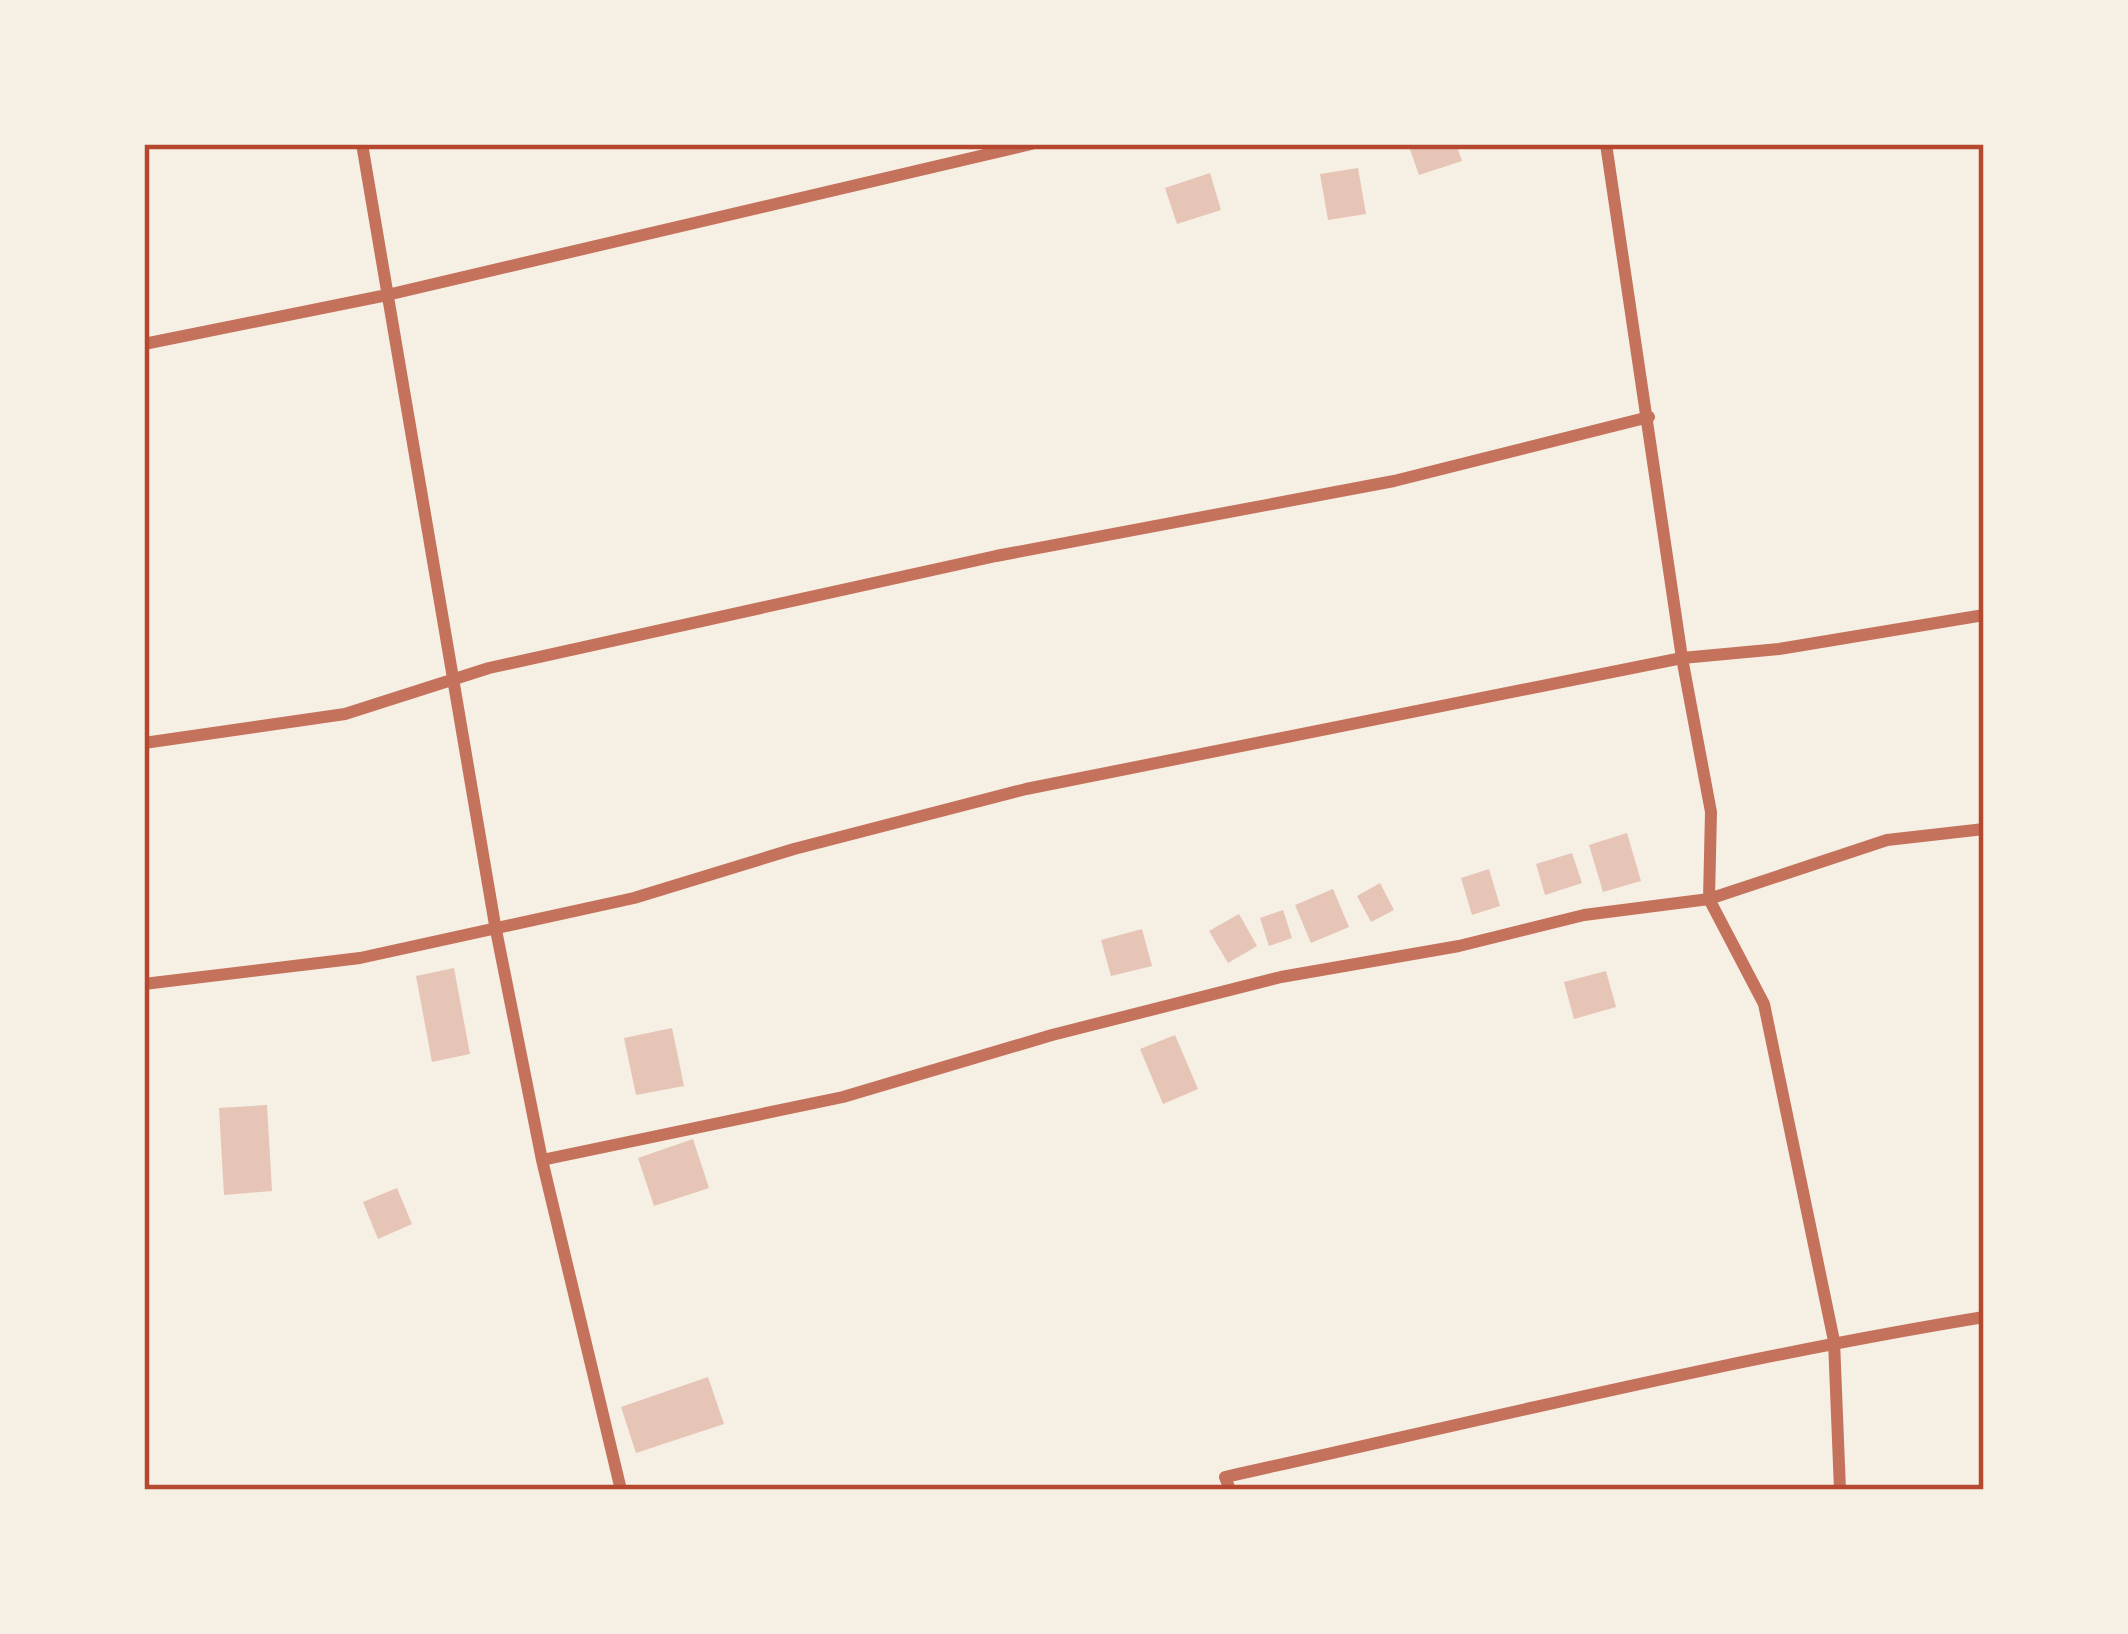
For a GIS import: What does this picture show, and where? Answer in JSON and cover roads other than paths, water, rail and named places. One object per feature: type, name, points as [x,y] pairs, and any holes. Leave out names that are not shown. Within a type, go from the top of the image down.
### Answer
[{"type":"street","points":[[362,144],[495,925],[542,1160],[621,1490]]},
{"type":"street","points":[[144,344],[387,295],[1030,144]]},
{"type":"street","points":[[1606,144],[1682,658],[1711,812],[1708,899],[1764,1004],[1834,1341],[1840,1490]]},
{"type":"street","points":[[144,743],[345,714],[452,676],[997,556],[1394,481],[1649,417]]},
{"type":"street","points":[[144,984],[360,958],[634,898],[794,849],[1026,789],[1682,658],[1779,650],[1984,615]]},
{"type":"street","points":[[542,1160],[843,1097],[1052,1034],[1281,977],[1459,946],[1584,915],[1708,899],[1887,840],[1984,829]]},
{"type":"street","points":[[1230,1490],[1225,1477],[1532,1404],[1834,1341],[1984,1317]]}]
